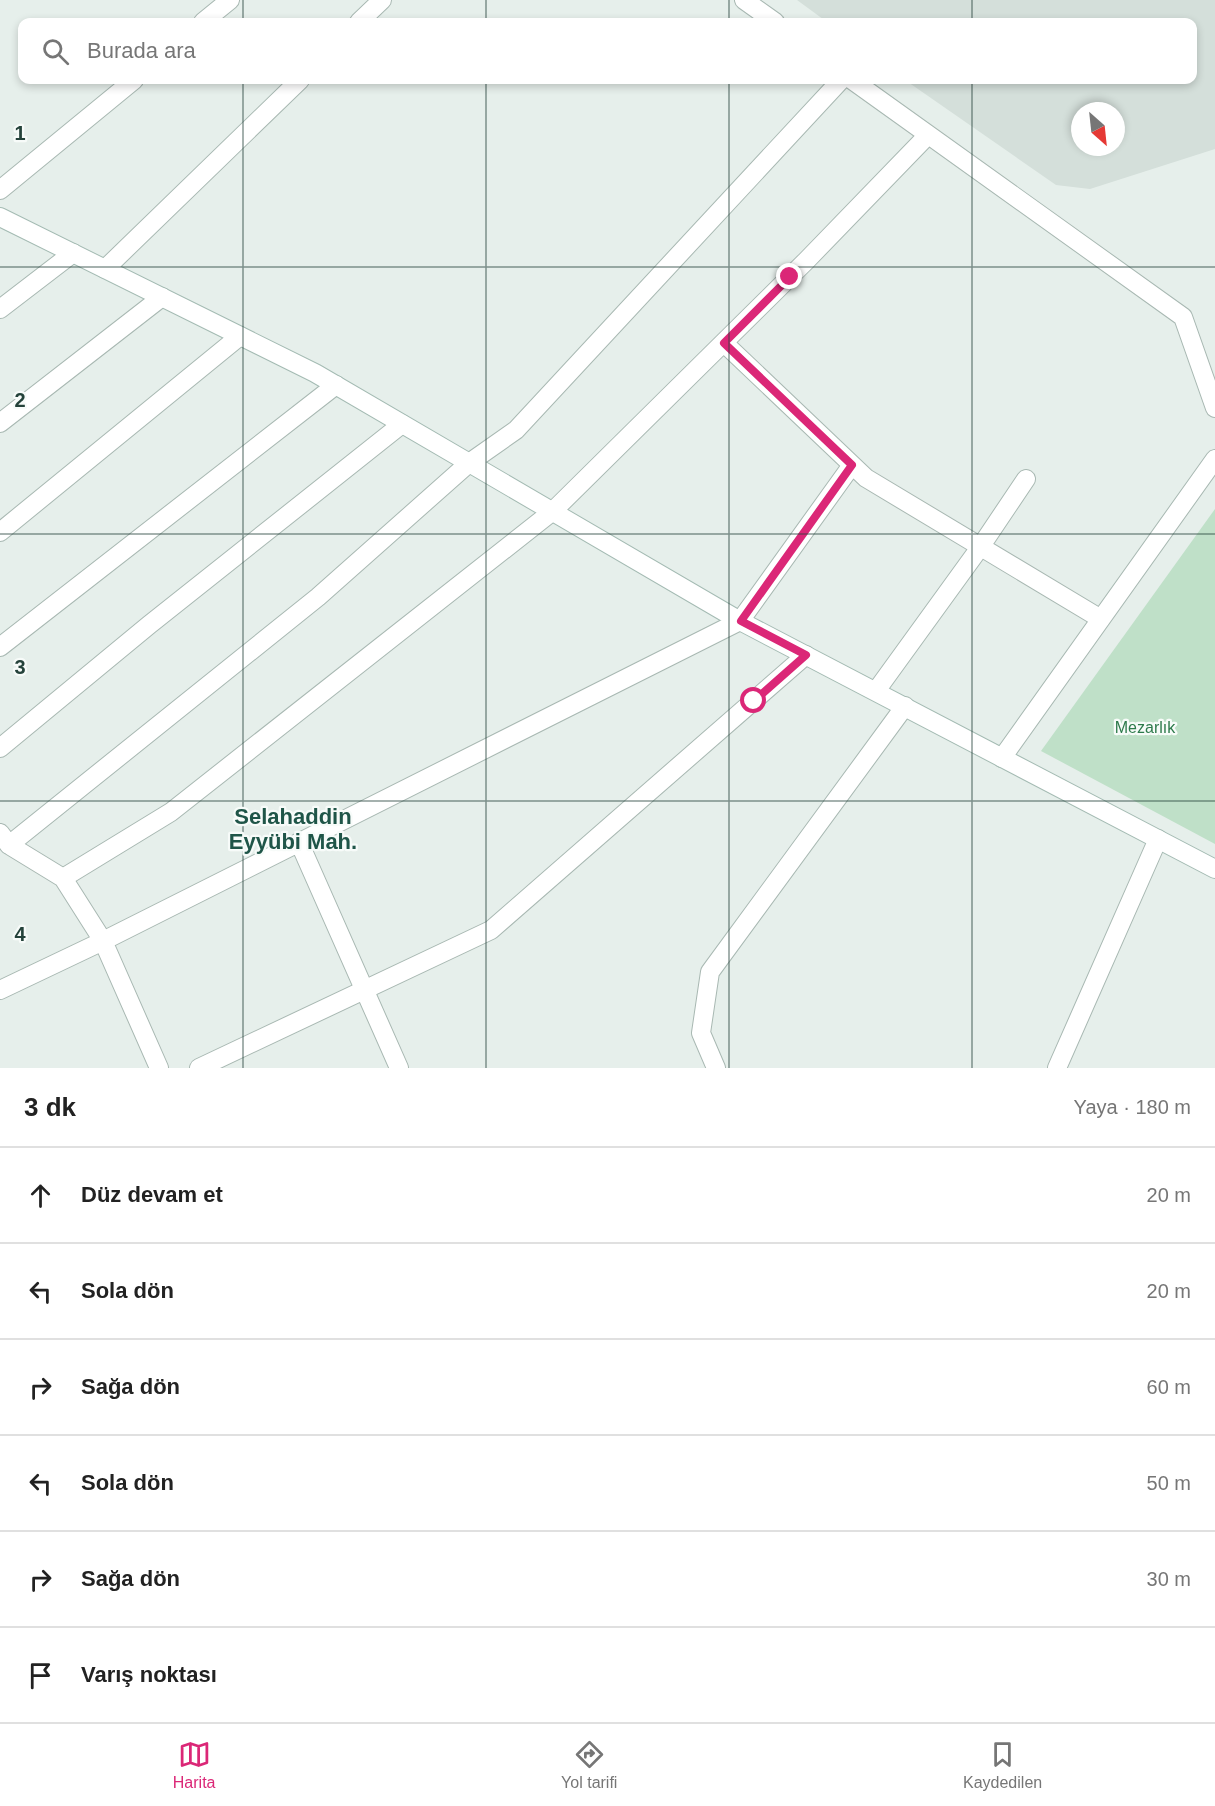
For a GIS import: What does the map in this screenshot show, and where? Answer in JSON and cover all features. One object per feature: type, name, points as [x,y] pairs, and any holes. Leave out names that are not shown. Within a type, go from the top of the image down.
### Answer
[{"type":"street","points":[[208,18],[231,0]]},
{"type":"street","points":[[363,18],[382,0]]},
{"type":"street","points":[[744,0],[769,18]]},
{"type":"street","points":[[0,190],[129,84]]},
{"type":"street","points":[[105,269],[296,84]]},
{"type":"street","points":[[159,1068],[103,940],[63,878],[5,839],[318,597],[469,463],[516,430],[837,84]]},
{"type":"street","points":[[858,84],[1183,317],[1215,408]]},
{"type":"street","points":[[63,878],[171,812],[553,512],[724,343],[928,135]]},
{"type":"street","points":[[0,217],[336,385],[741,621],[1215,869]]},
{"type":"street","points":[[0,309],[72,253]]},
{"type":"street","points":[[0,423],[162,297]]},
{"type":"street","points":[[0,532],[240,336]]},
{"type":"street","points":[[724,343],[866,478],[1101,619]]},
{"type":"street","points":[[0,647],[336,385]]},
{"type":"street","points":[[0,748],[149,624],[402,424]]},
{"type":"street","points":[[1002,758],[1215,459]]},
{"type":"street","points":[[0,990],[741,621],[852,465]]},
{"type":"street","points":[[876,692],[1026,479]]},
{"type":"street","points":[[199,1068],[364,988],[491,930],[806,655]]},
{"type":"street","points":[[716,1068],[701,1033],[711,972],[904,706]]},
{"type":"street","points":[[1057,1068],[1158,839]]},
{"type":"street","points":[[299,842],[399,1068]]},
{"type":"shaded area","points":[[797,0],[1215,0],[1215,149],[1090,189],[1056,185],[911,84],[1197,84],[1197,18],[822,18]]},
{"type":"green space","name":"Mezarlık","points":[[1215,509],[1215,844],[1041,751]]},
{"type":"district","name":"Selahaddin Eyyübi Mah.","points":[[293,828]]},
{"type":"route","points":[[754,701],[806,655],[741,621],[852,465],[724,343],[790,277]]}]
